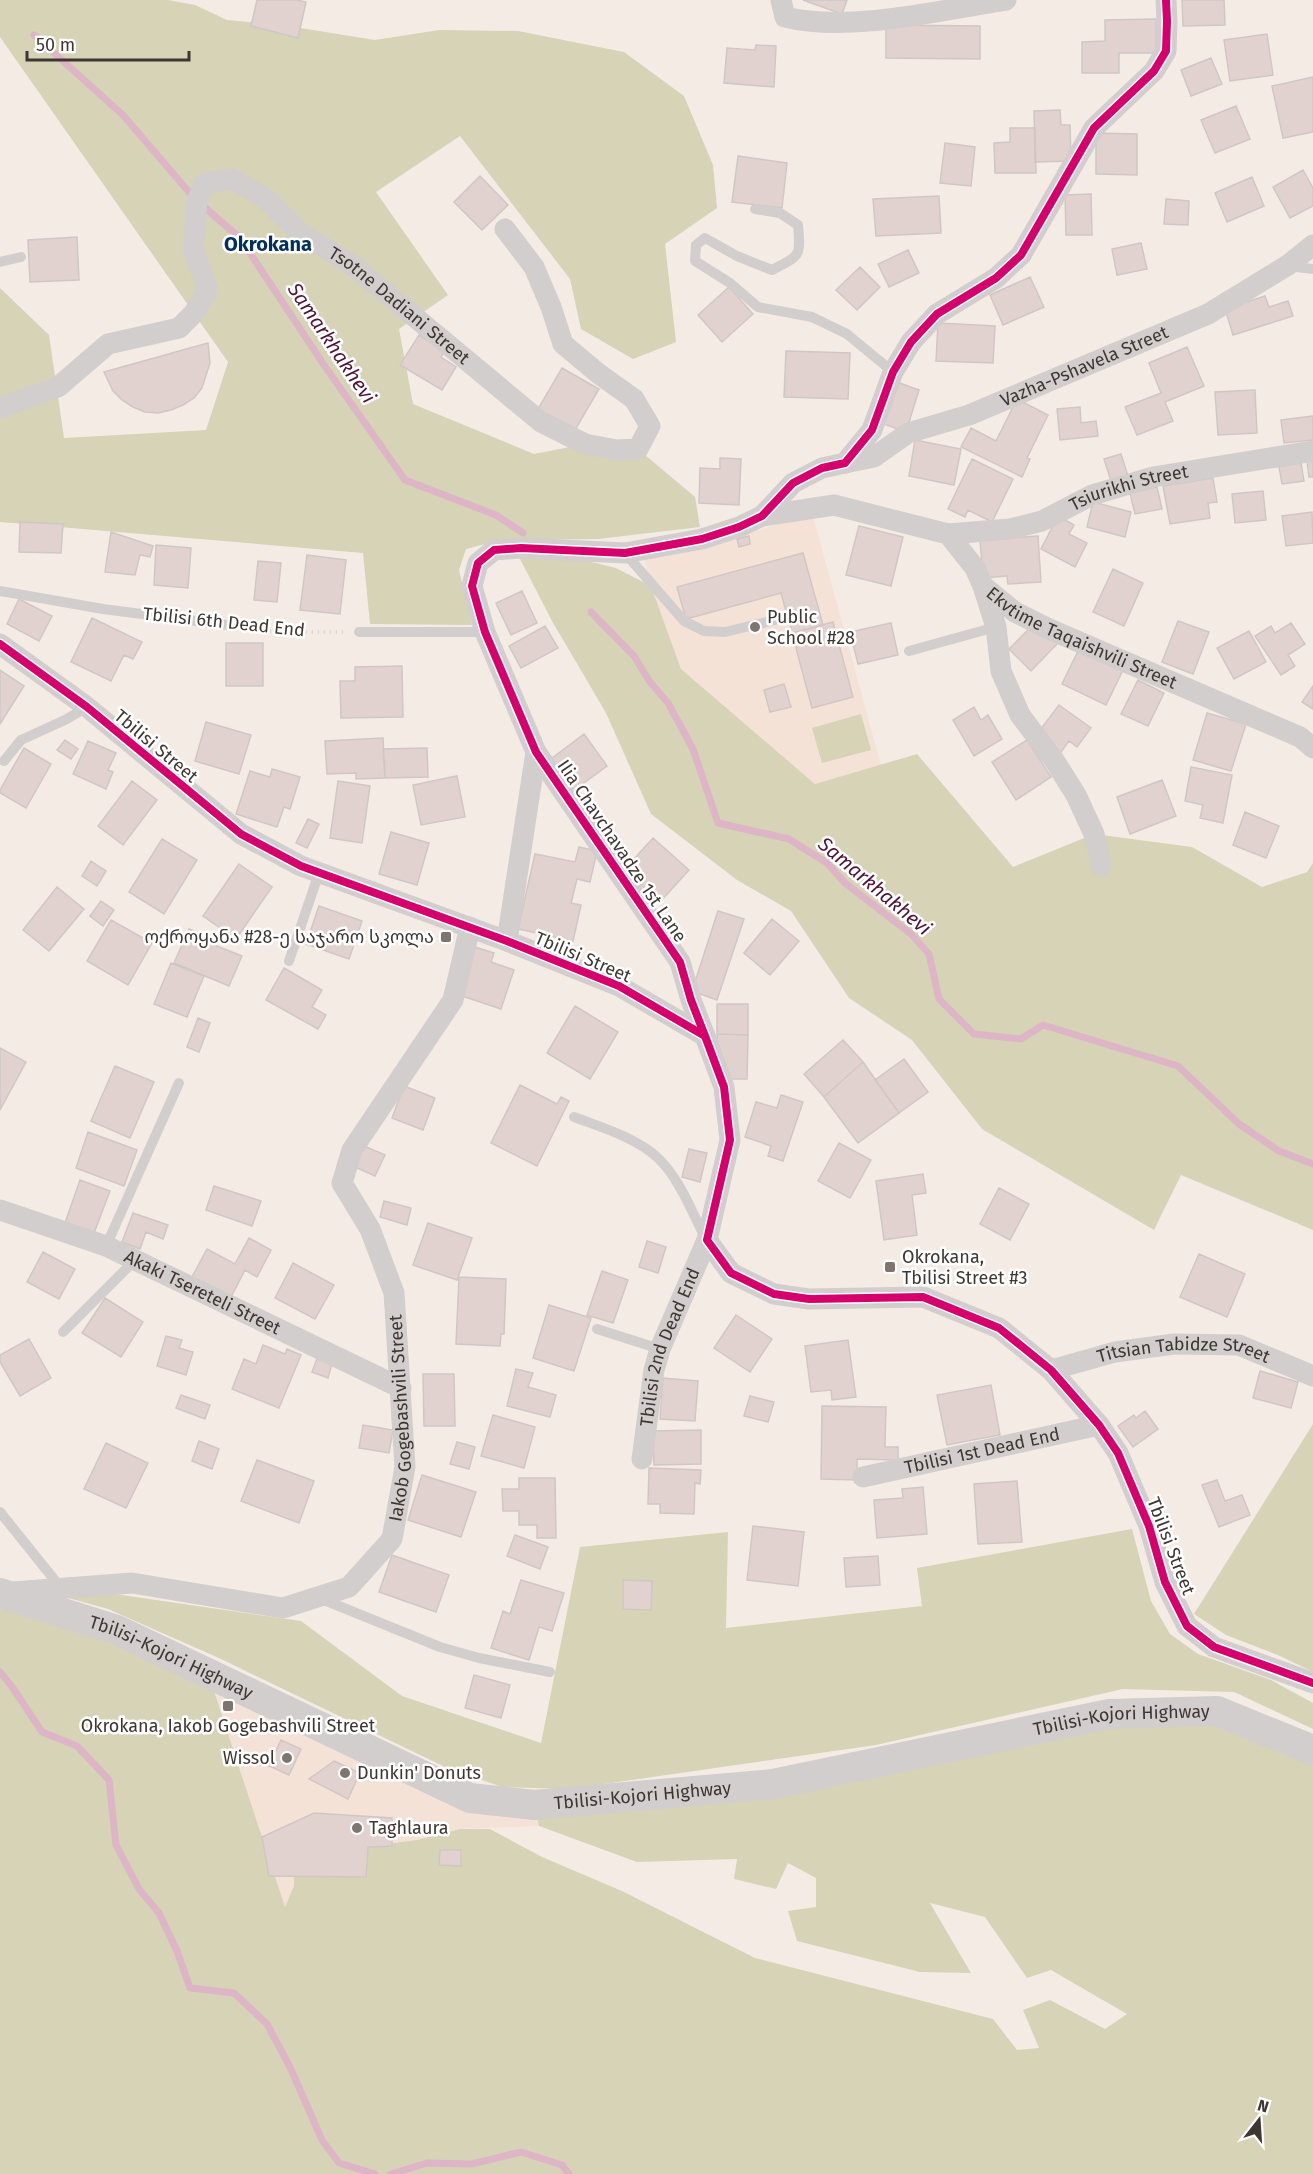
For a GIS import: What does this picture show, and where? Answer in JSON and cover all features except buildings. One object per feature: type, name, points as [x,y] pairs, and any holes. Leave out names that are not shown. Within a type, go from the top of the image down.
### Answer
[{"type":"main road","name":"Tbilisi-Kojori Highway","points":[[2,1593],[117,1630],[470,1798],[534,1805],[773,1784],[1109,1714],[1217,1711],[1313,1750]]},
{"type":"street","points":[[781,0],[785,17],[797,20],[846,23],[1006,0]]},
{"type":"street","points":[[845,463],[872,430],[893,372],[911,342],[937,314],[996,278],[1022,255],[1094,128],[1154,71],[1166,51],[1166,0]]},
{"type":"street","name":"Tsotne Dadiani Street","points":[[0,408],[58,387],[108,344],[179,328],[194,314],[208,290],[193,249],[197,201],[205,183],[232,179],[265,198],[300,233],[351,264],[541,422],[585,444],[617,450],[638,449],[650,426],[634,399],[599,375],[563,344],[534,267],[506,229]]},
{"type":"street","name":"Vazha-Pshavela Street","points":[[762,516],[793,483],[822,468],[874,457],[908,433],[969,415],[1198,318],[1288,266],[1313,245]]},
{"type":"street","name":"Tsiurikhi Street","points":[[948,534],[1010,529],[1042,521],[1092,495],[1153,477],[1313,451]]},
{"type":"street","points":[[762,516],[800,508],[834,505],[948,534]]},
{"type":"street","name":"Ilia Chavchavadze 1st Lane","points":[[705,1036],[680,963],[536,752],[485,632],[472,586],[478,563],[494,550],[521,548],[625,553],[702,539],[740,527],[762,516]]},
{"type":"street","name":"Ekvtime Taqaishvili Street","points":[[948,534],[975,568],[983,586],[1015,612],[1049,629],[1300,737],[1313,748]]},
{"type":"street","points":[[983,586],[996,627],[1001,671],[1020,715],[1054,760],[1076,795],[1094,834],[1101,866]]},
{"type":"street","name":"Tbilisi Street","points":[[0,644],[87,707],[241,834],[301,866],[507,940],[619,986],[705,1036]]},
{"type":"street","points":[[507,940],[536,752]]},
{"type":"street","name":"Iakob Gogebashvili Street","points":[[2,1593],[132,1583],[283,1608],[349,1587],[392,1539],[405,1467],[394,1293],[370,1229],[342,1183],[352,1150],[453,1000],[470,927]]},
{"type":"street","points":[[705,1036],[724,1087],[730,1140],[707,1240]]},
{"type":"street","name":"Akaki Tsereteli Street","points":[[0,1210],[106,1246],[400,1388]]},
{"type":"street","name":"Tbilisi Street","points":[[707,1240],[731,1273],[774,1294],[809,1299],[923,1297],[999,1328],[1051,1370],[1100,1425],[1118,1452],[1149,1526],[1165,1582],[1187,1626],[1214,1647],[1313,1683]]},
{"type":"street","name":"Tbilisi 2nd Dead End","points":[[642,1459],[654,1370],[660,1348],[707,1240]]},
{"type":"street","name":"Titsian Tabidze Street","points":[[1051,1370],[1114,1352],[1174,1344],[1239,1345],[1313,1376]]},
{"type":"street","name":"Tbilisi 1st Dead End","points":[[863,1477],[1100,1425]]},
{"type":"lane","points":[[755,209],[780,213],[798,225],[800,249],[794,258],[772,270],[737,256],[705,238],[696,246],[695,261],[730,283],[758,307],[812,317],[847,334],[893,372]]},
{"type":"lane","points":[[0,262],[21,257]]},
{"type":"lane","points":[[1288,266],[1313,269]]},
{"type":"lane","points":[[625,553],[684,621],[704,631],[725,632],[779,619]]},
{"type":"lane","name":"Tbilisi 6th Dead End","points":[[0,591],[103,609],[227,625]]},
{"type":"lane","points":[[909,651],[996,627]]},
{"type":"lane","points":[[359,632],[485,632]]},
{"type":"lane","points":[[3,761],[21,740],[87,707]]},
{"type":"lane","points":[[289,961],[319,873]]},
{"type":"lane","points":[[106,1246],[179,1083]]},
{"type":"lane","points":[[574,1117],[635,1142],[658,1158],[677,1183],[707,1240]]},
{"type":"lane","points":[[63,1332],[135,1260]]},
{"type":"lane","points":[[597,1329],[660,1348]]},
{"type":"lane","points":[[0,1512],[61,1588]]},
{"type":"lane","points":[[316,1597],[440,1647],[479,1658],[550,1672]]},
{"type":"shaded area","points":[[0,0],[168,0],[195,5],[227,20],[282,25],[375,40],[439,30],[518,31],[624,52],[684,96],[713,165],[717,208],[665,244],[676,342],[633,359],[581,329],[570,279],[460,136],[376,192],[448,295],[399,329],[413,404],[534,454],[585,444],[638,449],[695,497],[700,527],[598,539],[500,540],[466,549],[459,570],[472,625],[370,624],[363,553],[0,522],[0,288],[49,335],[64,438],[206,430],[228,362],[0,37]]},
{"type":"shaded area","name":"Public School #28","points":[[812,512],[881,765],[815,784],[681,669],[651,586],[644,559],[757,531]]},
{"type":"shaded area","points":[[519,557],[575,558],[616,568],[651,586],[681,669],[815,784],[917,754],[1013,867],[1094,834],[1192,847],[1262,887],[1307,872],[1313,863],[1313,1230],[1181,1175],[1154,1230],[982,1129],[912,1040],[849,998],[791,911],[737,880],[651,814],[606,713],[552,621]]},
{"type":"shaded area","points":[[861,714],[871,750],[822,763],[812,728]]},
{"type":"shaded area","points":[[1313,1424],[1313,1672],[1278,1655],[1226,1635],[1194,1614]]},
{"type":"shaded area","points":[[1132,1529],[1151,1601],[1170,1634],[1198,1654],[1271,1680],[1313,1703],[1313,1729],[1234,1692],[1123,1689],[876,1745],[569,1789],[502,1787],[445,1767],[221,1659],[108,1609],[65,1597],[108,1593],[301,1621],[402,1696],[541,1743],[580,1547],[728,1532],[726,1628],[922,1606],[917,1568]]},
{"type":"shaded area","points":[[0,1609],[32,1613],[107,1635],[213,1688],[285,1907],[294,1886],[294,1856],[417,1840],[460,1829],[490,1829],[542,1857],[622,1891],[755,1958],[993,2019],[1017,2050],[1039,2048],[1023,2010],[1050,2000],[1105,2029],[1127,2014],[1051,1970],[1027,1978],[985,1917],[930,1903],[971,1973],[920,1972],[797,1941],[788,1911],[816,1907],[816,1878],[788,1863],[776,1889],[734,1879],[737,1859],[637,1862],[539,1826],[536,1812],[1107,1719],[1189,1719],[1230,1727],[1313,1765],[1313,2174],[0,2174]]},
{"type":"shaded area","points":[[213,1688],[536,1812],[539,1826],[460,1829],[417,1840],[295,1856],[294,1886],[285,1908]]},
{"type":"waterway","name":"Samarkhakhevi","points":[[34,35],[123,115],[194,198]]},
{"type":"waterway","name":"Samarkhakhevi","points":[[202,205],[240,238],[324,365],[405,480],[496,515],[523,533]]},
{"type":"waterway","name":"Samarkhakhevi","points":[[591,612],[634,656],[650,682],[668,703],[693,749],[718,823],[789,839],[827,863],[845,883],[911,934],[929,954],[939,999],[974,1034],[1021,1039],[1043,1025],[1178,1066],[1239,1124],[1279,1151],[1313,1164]]},
{"type":"waterway","points":[[0,1672],[42,1732],[77,1746],[109,1780],[116,1845],[139,1889],[159,1913],[177,1951],[190,1988],[234,1993],[267,2024],[290,2067],[322,2140],[339,2163],[375,2174]]},
{"type":"waterway","points":[[391,2174],[427,2163],[472,2164],[521,2152],[562,2165],[569,2174]]},
{"type":"cycle path","points":[[705,1036],[680,962],[536,752],[485,632],[472,586],[478,563],[494,550],[521,548],[625,553],[702,539],[739,527],[762,516],[793,483],[822,468],[845,463],[872,430],[893,372],[911,342],[937,314],[996,278],[1021,255],[1094,128],[1154,71],[1166,51],[1166,0]]},
{"type":"cycle path","points":[[0,644],[87,707],[241,834],[301,866],[507,941],[619,986],[705,1036],[724,1087],[730,1140],[707,1240],[731,1273],[774,1294],[809,1299],[923,1297],[999,1328],[1051,1370],[1099,1425],[1118,1453],[1149,1526],[1165,1582],[1187,1626],[1214,1647],[1313,1683]]},
{"type":"place","name":"Public School #28","points":[[755,627]]},
{"type":"place","name":"ოქროყანა #28-ე საჯარო სკოლა","points":[[446,937]]},
{"type":"place","name":"Okrokana, Tbilisi Street #3","points":[[890,1267]]},
{"type":"place","name":"Okrokana, Iakob Gogebashvili Street","points":[[228,1706]]},
{"type":"place","name":"Wissol","points":[[287,1758]]},
{"type":"place","name":"Dunkin' Donuts","points":[[345,1773]]},
{"type":"place","name":"Taghlaura","points":[[357,1828]]},
{"type":"district","name":"Okrokana","points":[[268,244]]}]
